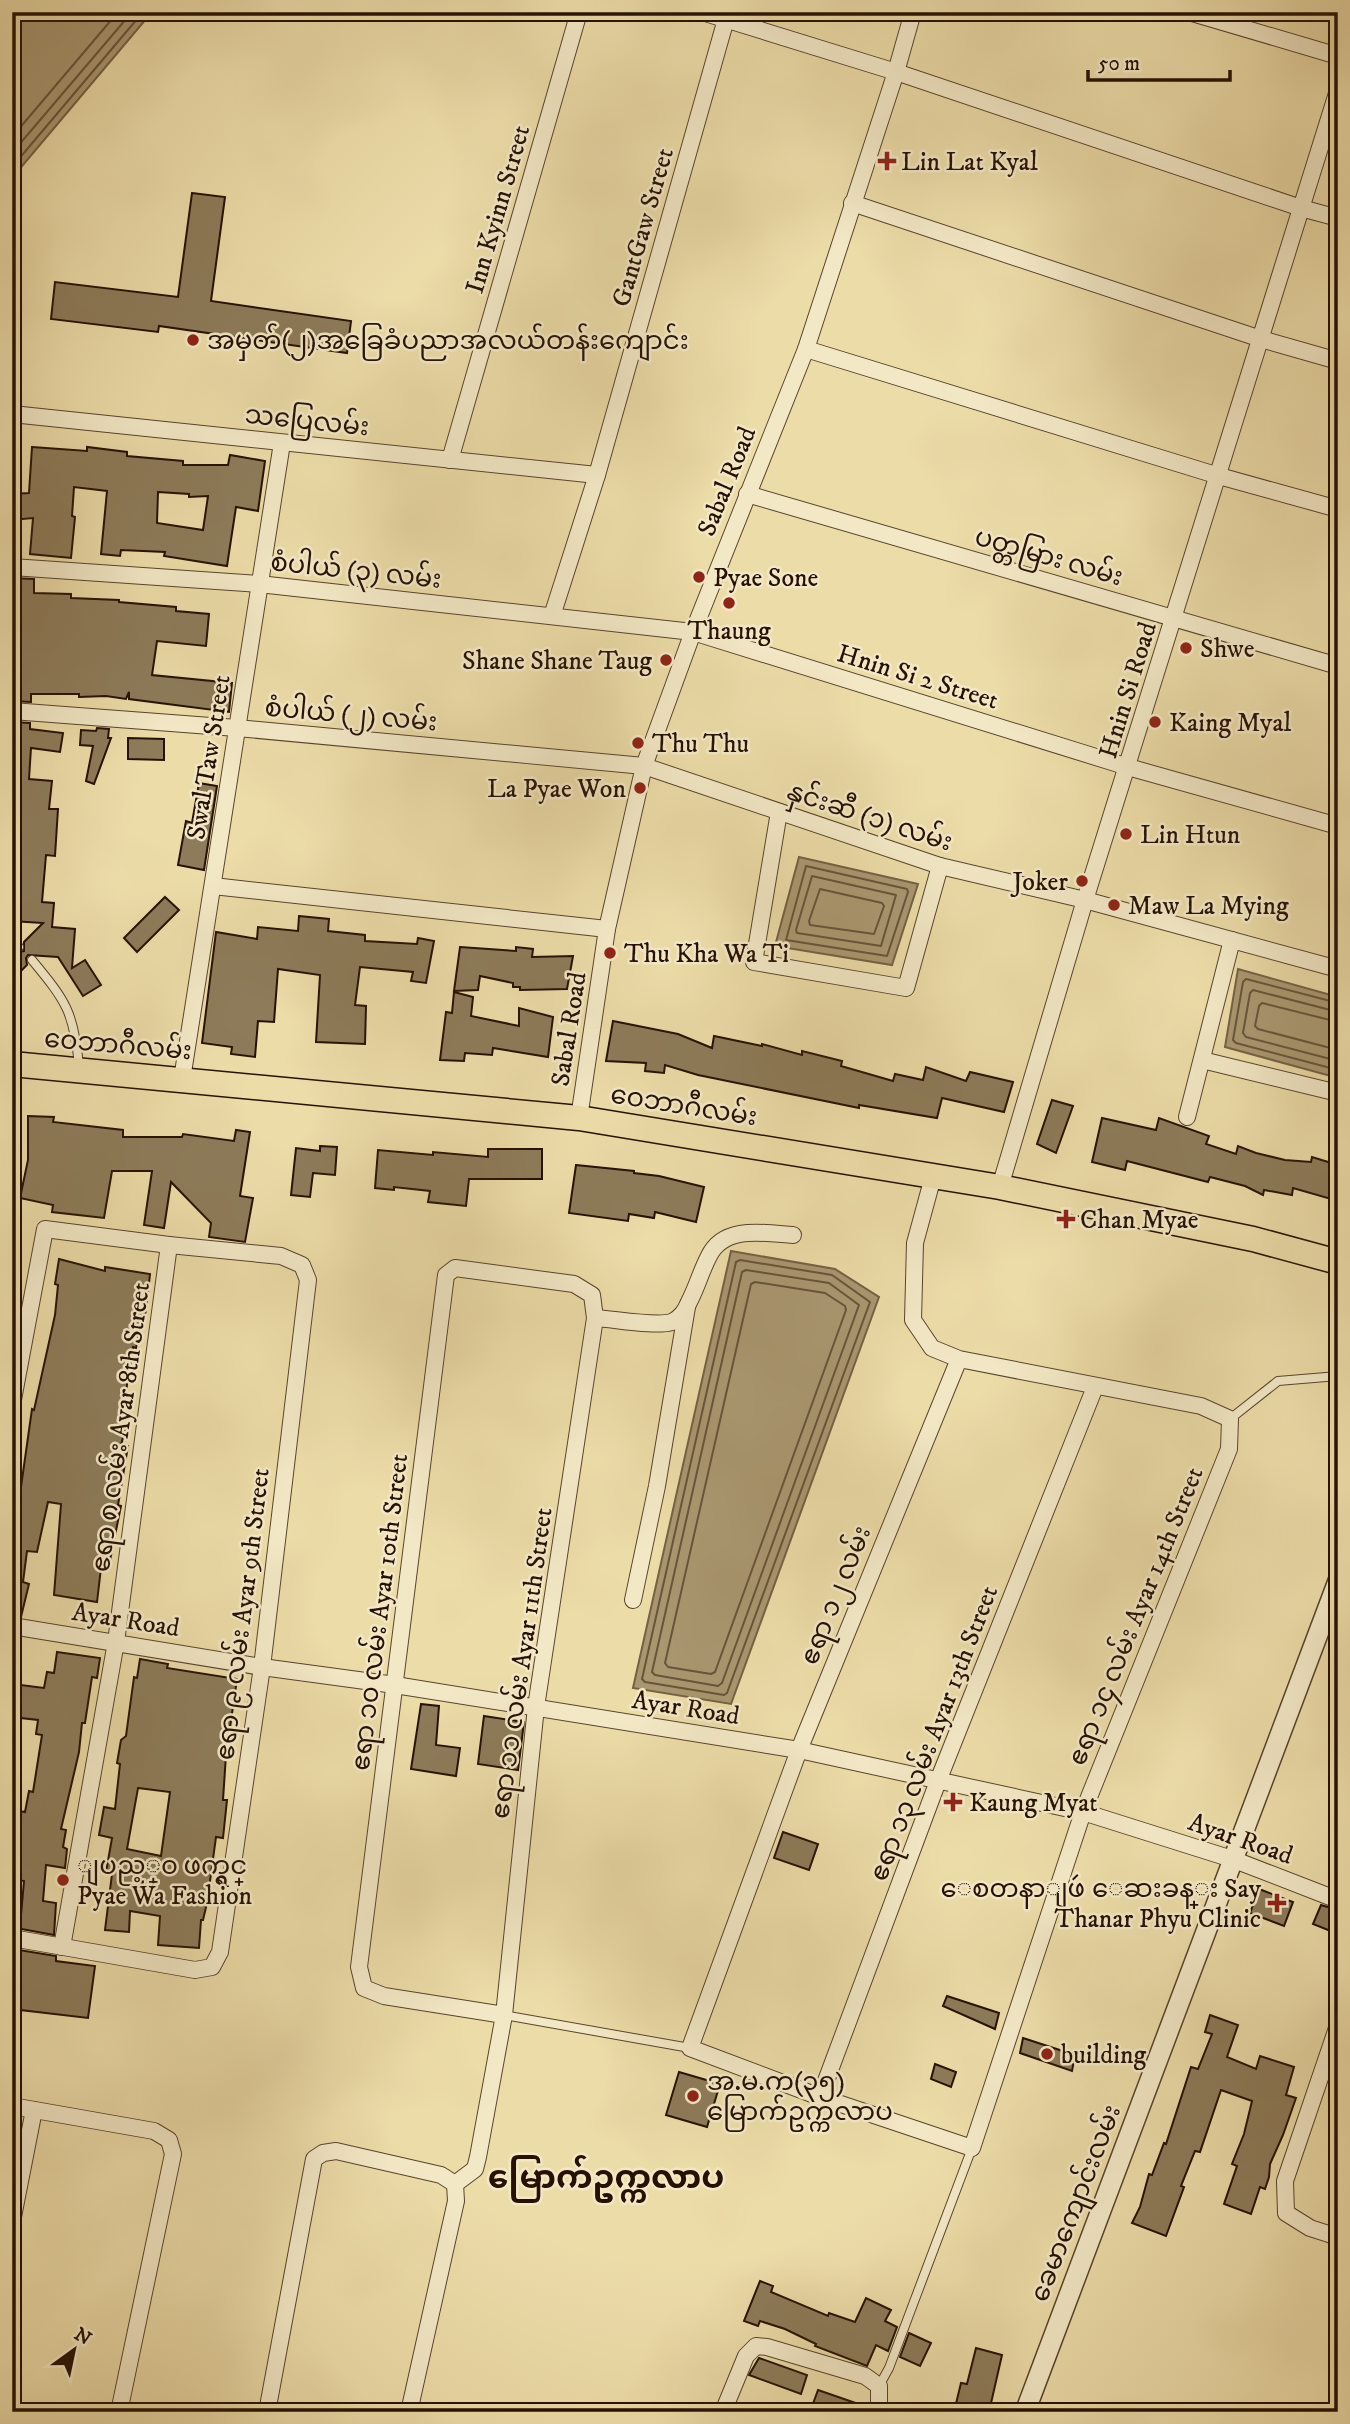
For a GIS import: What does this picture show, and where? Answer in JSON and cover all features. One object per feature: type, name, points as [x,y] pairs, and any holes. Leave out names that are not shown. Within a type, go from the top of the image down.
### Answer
[{"type":"main road","name":"ဝေဘာဂီလမ်း","points":[[12,1064],[579,1118],[1000,1187],[1253,1239],[1338,1262]]},
{"type":"street","name":"Inn Kyinn Street","points":[[450,460],[579,12]]},
{"type":"street","points":[[702,12],[727,16],[1301,208],[1338,218]]},
{"type":"street","name":"Sabal Road","points":[[579,1118],[607,929],[644,766],[693,632],[806,349],[896,72],[912,12]]},
{"type":"street","points":[[1189,12],[1338,56]]},
{"type":"street","name":"GantGaw Street","points":[[552,616],[597,475],[727,16]]},
{"type":"street","name":"Hnin Si Road","points":[[1000,1187],[1085,900],[1338,90]]},
{"type":"street","points":[[852,204],[1261,339],[1338,361]]},
{"type":"street","points":[[806,349],[1219,476],[1338,509]]},
{"type":"street","name":"သပြေလမ်း","points":[[12,414],[597,475]]},
{"type":"street","name":"Swal Taw Street","points":[[182,1079],[282,443]]},
{"type":"street","name":"ပတ္တမြား လမ်း","points":[[747,494],[1338,666]]},
{"type":"street","name":"စံပါယ် (၃) လမ်း","points":[[12,567],[259,584],[693,632]]},
{"type":"street","name":"Hnin Si 2 Street","points":[[693,632],[1128,767],[1338,826]]},
{"type":"street","name":"စံပါယ် (၂) လမ်း","points":[[12,712],[237,728],[644,766]]},
{"type":"street","name":"နှင်းဆီ (၁) လမ်း","points":[[644,766],[940,866],[1085,900],[1338,969]]},
{"type":"street","points":[[779,812],[754,962],[906,988],[940,866]]},
{"type":"street","points":[[213,886],[607,929]]},
{"type":"street","points":[[1187,1117],[1232,940]]},
{"type":"street","points":[[1202,1060],[1338,1093]]},
{"type":"street","points":[[933,1177],[915,1243],[913,1320],[932,1348],[958,1359],[1201,1406],[1230,1419]]},
{"type":"street","points":[[12,1405],[45,1229],[169,1245]]},
{"type":"street","points":[[633,1600],[657,1486],[687,1307],[709,1256],[715,1246],[732,1236],[756,1232],[793,1235]]},
{"type":"street","name":"ဧရာ ၉ လမ်း Ayar 9th Street","points":[[62,1947],[195,1970],[212,1968],[220,1952],[262,1667],[308,1280],[302,1265],[281,1256],[169,1245]]},
{"type":"street","name":"ဧရာ ၈ လမ်း Ayar 8th Street","points":[[62,1947],[116,1642],[169,1245]]},
{"type":"street","name":"ဧရာ ၁၀ လမ်း Ayar 10th Street","points":[[504,2015],[384,1996],[364,1988],[359,1967],[448,1272],[460,1269],[574,1284],[592,1295],[595,1318]]},
{"type":"street","points":[[595,1318],[659,1324],[678,1318],[687,1307]]},
{"type":"street","name":"ဧရာ ၁၁ လမ်း Ayar 11th Street","points":[[455,2184],[475,2169],[504,2015],[536,1707],[595,1318]]},
{"type":"street","name":"ဧရာ ၁၂ လမ်း","points":[[690,2048],[799,1750],[958,1359]]},
{"type":"street","name":"ဧရာ ၁၃ လမ်း Ayar 13th Street","points":[[820,2097],[938,1781],[1096,1387]]},
{"type":"street","name":"ဧရာ ၁၄ လမ်း Ayar 14th Street","points":[[972,2148],[1083,1812],[1229,1449],[1230,1419]]},
{"type":"street","name":"ခေမာကျောင်းလမ်း","points":[[1026,2412],[1338,1581]]},
{"type":"street","name":"Ayar Road","points":[[12,1626],[799,1750],[1083,1812],[1232,1859],[1338,1900]]},
{"type":"street","points":[[12,1938],[62,1947]]},
{"type":"street","points":[[1338,2025],[1284,2181],[1286,2213],[1310,2228],[1338,2237]]},
{"type":"street","points":[[690,2048],[820,2097],[972,2148]]},
{"type":"street","points":[[12,2106],[154,2131],[169,2140],[173,2154],[120,2412]]},
{"type":"street","points":[[12,2222],[34,2110]]},
{"type":"street","points":[[267,2412],[314,2160],[323,2152],[336,2151],[440,2175],[455,2184],[456,2201],[409,2412]]},
{"type":"street","points":[[723,2412],[746,2356],[755,2346],[767,2347],[865,2376],[879,2386],[876,2412]]},
{"type":"lane","points":[[12,940],[19,947]]},
{"type":"lane","points":[[32,960],[60,994],[69,1012],[75,1028],[79,1070]]},
{"type":"lane","points":[[1230,1419],[1278,1381],[1338,1376]]},
{"type":"lane","points":[[504,2015],[690,2048]]},
{"type":"lane","points":[[879,2386],[889,2368],[972,2148]]},
{"type":"lane","points":[[1329,2412],[1338,2398]]},
{"type":"water","points":[[12,12],[152,12],[12,178]]},
{"type":"water","points":[[799,857],[918,884],[892,965],[775,946]]},
{"type":"water","points":[[1238,969],[1338,997],[1338,1078],[1225,1047]]},
{"type":"water","points":[[731,1251],[835,1269],[879,1297],[731,1704],[633,1688]]},
{"type":"building","points":[[192,193],[225,197],[211,301],[351,321],[347,353],[159,326],[158,332],[51,319],[55,282],[178,297]]},
{"type":"building","points":[[32,447],[87,451],[87,447],[127,452],[127,456],[183,461],[183,465],[228,465],[230,455],[265,461],[258,511],[236,507],[227,566],[164,556],[165,552],[121,550],[120,556],[101,554],[107,491],[74,487],[72,516],[75,517],[71,558],[30,554],[33,518],[12,520],[12,494],[29,493]],"holes":[[[158,492],[189,494],[189,497],[208,496],[203,530],[157,523]]]},
{"type":"building","points":[[12,578],[34,579],[34,593],[71,594],[71,598],[119,600],[176,607],[176,611],[209,614],[206,646],[157,641],[152,675],[232,683],[229,712],[129,699],[129,692],[126,699],[106,696],[79,697],[79,694],[31,694],[31,702],[12,701]]},
{"type":"building","points":[[12,722],[30,723],[30,729],[63,733],[60,752],[31,748],[29,779],[52,781],[49,809],[58,809],[55,856],[46,855],[42,902],[54,903],[52,927],[75,929],[72,968],[85,960],[101,985],[83,996],[58,957],[28,955],[27,965],[12,980],[12,954],[24,951],[24,942],[43,923],[12,921]]},
{"type":"building","points":[[97,728],[109,729],[108,738],[111,738],[94,784],[86,781],[93,746],[80,745],[81,730],[96,731]]},
{"type":"building","points":[[128,738],[164,739],[164,760],[128,759]]},
{"type":"building","points":[[199,783],[217,786],[204,870],[178,865],[186,821],[192,823]]},
{"type":"building","points":[[165,897],[179,910],[137,952],[124,938]]},
{"type":"building","points":[[299,916],[329,919],[328,931],[365,935],[365,941],[417,944],[418,938],[434,941],[426,983],[411,981],[413,972],[360,967],[355,1005],[366,1006],[365,1044],[316,1042],[320,975],[278,969],[274,1022],[258,1021],[255,1057],[231,1054],[232,1047],[202,1043],[216,932],[257,939],[258,927],[298,931]]},
{"type":"building","points":[[460,947],[516,951],[516,947],[533,949],[532,957],[573,956],[567,989],[520,990],[520,987],[513,987],[513,983],[480,976],[478,990],[454,991]]},
{"type":"building","points":[[454,992],[473,997],[471,1016],[519,1026],[519,1008],[553,1017],[548,1057],[493,1048],[492,1055],[465,1053],[464,1061],[440,1060],[446,1012],[452,1013]]},
{"type":"building","points":[[613,1021],[678,1034],[712,1048],[714,1036],[762,1044],[802,1055],[802,1051],[842,1061],[841,1066],[893,1081],[895,1074],[923,1080],[926,1067],[966,1081],[970,1072],[1013,1082],[1004,1112],[942,1098],[937,1118],[859,1105],[859,1108],[698,1075],[665,1065],[664,1073],[645,1071],[646,1063],[606,1061]]},
{"type":"building","points":[[1052,1100],[1073,1106],[1056,1153],[1037,1144]]},
{"type":"building","points":[[28,1116],[54,1117],[53,1122],[123,1130],[123,1137],[182,1137],[183,1134],[234,1141],[236,1130],[250,1132],[240,1196],[253,1198],[245,1242],[209,1237],[211,1223],[171,1182],[164,1228],[144,1225],[152,1171],[112,1171],[104,1218],[52,1212],[53,1205],[20,1198],[28,1160]]},
{"type":"building","points":[[1102,1118],[1156,1130],[1159,1118],[1209,1136],[1206,1144],[1236,1154],[1238,1146],[1285,1160],[1311,1162],[1312,1157],[1338,1165],[1338,1201],[1293,1188],[1292,1195],[1264,1190],[1263,1195],[1245,1186],[1210,1177],[1208,1182],[1127,1161],[1125,1170],[1092,1162]]},
{"type":"building","points":[[320,1146],[337,1147],[335,1175],[313,1173],[310,1197],[291,1195],[296,1148],[320,1151]]},
{"type":"building","points":[[488,1149],[542,1149],[542,1179],[469,1179],[466,1206],[428,1202],[430,1191],[375,1188],[378,1150],[488,1157]]},
{"type":"building","points":[[576,1165],[634,1171],[704,1187],[696,1222],[655,1212],[654,1218],[629,1214],[628,1221],[569,1213]]},
{"type":"building","points":[[59,1259],[105,1271],[105,1267],[150,1274],[146,1311],[136,1348],[133,1347],[120,1429],[125,1430],[121,1445],[128,1446],[118,1505],[121,1506],[108,1570],[101,1568],[97,1602],[54,1595],[61,1504],[48,1502],[37,1552],[27,1551],[23,1582],[29,1584],[21,1617],[12,1616],[12,1523],[16,1493],[20,1494],[32,1409],[34,1410],[55,1315],[58,1285],[55,1284]]},
{"type":"building","points":[[57,1652],[100,1658],[97,1678],[92,1677],[85,1723],[82,1723],[79,1752],[61,1829],[66,1830],[63,1847],[67,1849],[65,1868],[46,1865],[43,1901],[56,1903],[54,1935],[16,1928],[18,1914],[21,1915],[24,1881],[12,1879],[12,1810],[25,1812],[29,1791],[33,1792],[42,1735],[36,1734],[38,1720],[12,1717],[12,1684],[44,1688],[47,1672],[54,1673]]},
{"type":"building","points":[[140,1659],[168,1664],[167,1668],[237,1679],[226,1755],[223,1800],[227,1800],[223,1838],[216,1837],[207,1903],[201,1920],[199,1948],[158,1945],[160,1916],[130,1911],[129,1932],[105,1930],[112,1874],[106,1872],[112,1838],[99,1835],[104,1807],[115,1809],[120,1764],[117,1763],[121,1740],[126,1736],[134,1677],[137,1678]],"holes":[[[138,1788],[170,1792],[161,1856],[127,1849]]]},
{"type":"building","points":[[421,1704],[439,1706],[436,1745],[460,1748],[456,1776],[411,1769]]},
{"type":"building","points":[[484,1716],[524,1722],[518,1770],[478,1764]]},
{"type":"building","points":[[783,1832],[818,1844],[809,1870],[774,1858]]},
{"type":"building","name":"ေစတနာျဖဴ ေဆးခန္း Say Thanar Phyu Clinic","points":[[1259,1889],[1293,1902],[1284,1926],[1250,1913]]},
{"type":"building","points":[[1321,1905],[1338,1910],[1338,1934],[1313,1924]]},
{"type":"building","points":[[13,1949],[56,1956],[56,1961],[95,1966],[88,2018],[12,2009]]},
{"type":"building","name":"building","points":[[947,1996],[999,2013],[995,2029],[943,2006]]},
{"type":"building","points":[[1210,2015],[1238,2025],[1227,2057],[1256,2069],[1260,2056],[1294,2067],[1286,2095],[1296,2098],[1270,2164],[1265,2189],[1260,2187],[1251,2214],[1224,2204],[1237,2166],[1232,2164],[1244,2134],[1252,2101],[1221,2090],[1200,2152],[1195,2151],[1181,2186],[1184,2187],[1166,2236],[1132,2223],[1140,2207],[1149,2174],[1152,2175],[1164,2143],[1166,2144],[1191,2067],[1198,2069],[1212,2034],[1205,2032]]},
{"type":"building","name":"building","points":[[1023,2038],[1075,2055],[1072,2071],[1020,2053]]},
{"type":"building","points":[[935,2064],[956,2072],[951,2087],[931,2079]]},
{"type":"building","name":"အ.မ.က(၃၅) မြောက်ဥက္ကလာပ","points":[[679,2072],[720,2084],[707,2127],[666,2115]]},
{"type":"building","points":[[760,2281],[773,2286],[771,2292],[828,2316],[829,2313],[855,2322],[866,2298],[891,2310],[885,2321],[897,2327],[888,2351],[876,2345],[867,2366],[815,2346],[816,2344],[785,2329],[760,2321],[758,2326],[744,2321]]},
{"type":"building","points":[[909,2333],[931,2343],[920,2366],[900,2357]]},
{"type":"building","points":[[976,2348],[1002,2355],[989,2412],[954,2412],[961,2383],[967,2384]]},
{"type":"building","points":[[759,2358],[807,2375],[801,2394],[749,2375]]},
{"type":"building","points":[[818,2390],[867,2407],[866,2412],[810,2412]]},
{"type":"place","name":"Lin Lat Kyal","points":[[887,161]]},
{"type":"place","name":"အမှတ်(၂)အခြေခံပညာအလယ်တန်းကျောင်း","points":[[193,340]]},
{"type":"place","name":"Pyae Sone","points":[[699,577]]},
{"type":"place","name":"Thaung","points":[[729,603]]},
{"type":"place","name":"Shwe","points":[[1186,648]]},
{"type":"place","name":"Shane Shane Taug","points":[[666,660]]},
{"type":"place","name":"Kaing Myal","points":[[1155,722]]},
{"type":"place","name":"Thu Thu","points":[[638,743]]},
{"type":"place","name":"La Pyae Won","points":[[640,788]]},
{"type":"place","name":"Lin Htun","points":[[1126,834]]},
{"type":"place","name":"Joker","points":[[1082,881]]},
{"type":"place","name":"Maw La Mying","points":[[1114,905]]},
{"type":"place","name":"Thu Kha Wa Ti","points":[[610,953]]},
{"type":"place","name":"Chan Myae","points":[[1066,1219]]},
{"type":"place","name":"Kaung Myat","points":[[953,1802]]},
{"type":"place","name":"ျပည့္၀ ဖက္ရွင္ Pyae Wa Fashion","points":[[63,1880]]},
{"type":"place","name":"ေစတနာျဖဴ ေဆးခန္း Say Thanar Phyu Clinic","points":[[1277,1903]]},
{"type":"place","name":"building","points":[[1047,2054]]},
{"type":"place","name":"အ.မ.က(၃၅) မြောက်ဥက္ကလာပ","points":[[693,2096]]},
{"type":"district","name":"မြောက်‌ဥက္ကလာပ","points":[[606,2176]]}]
